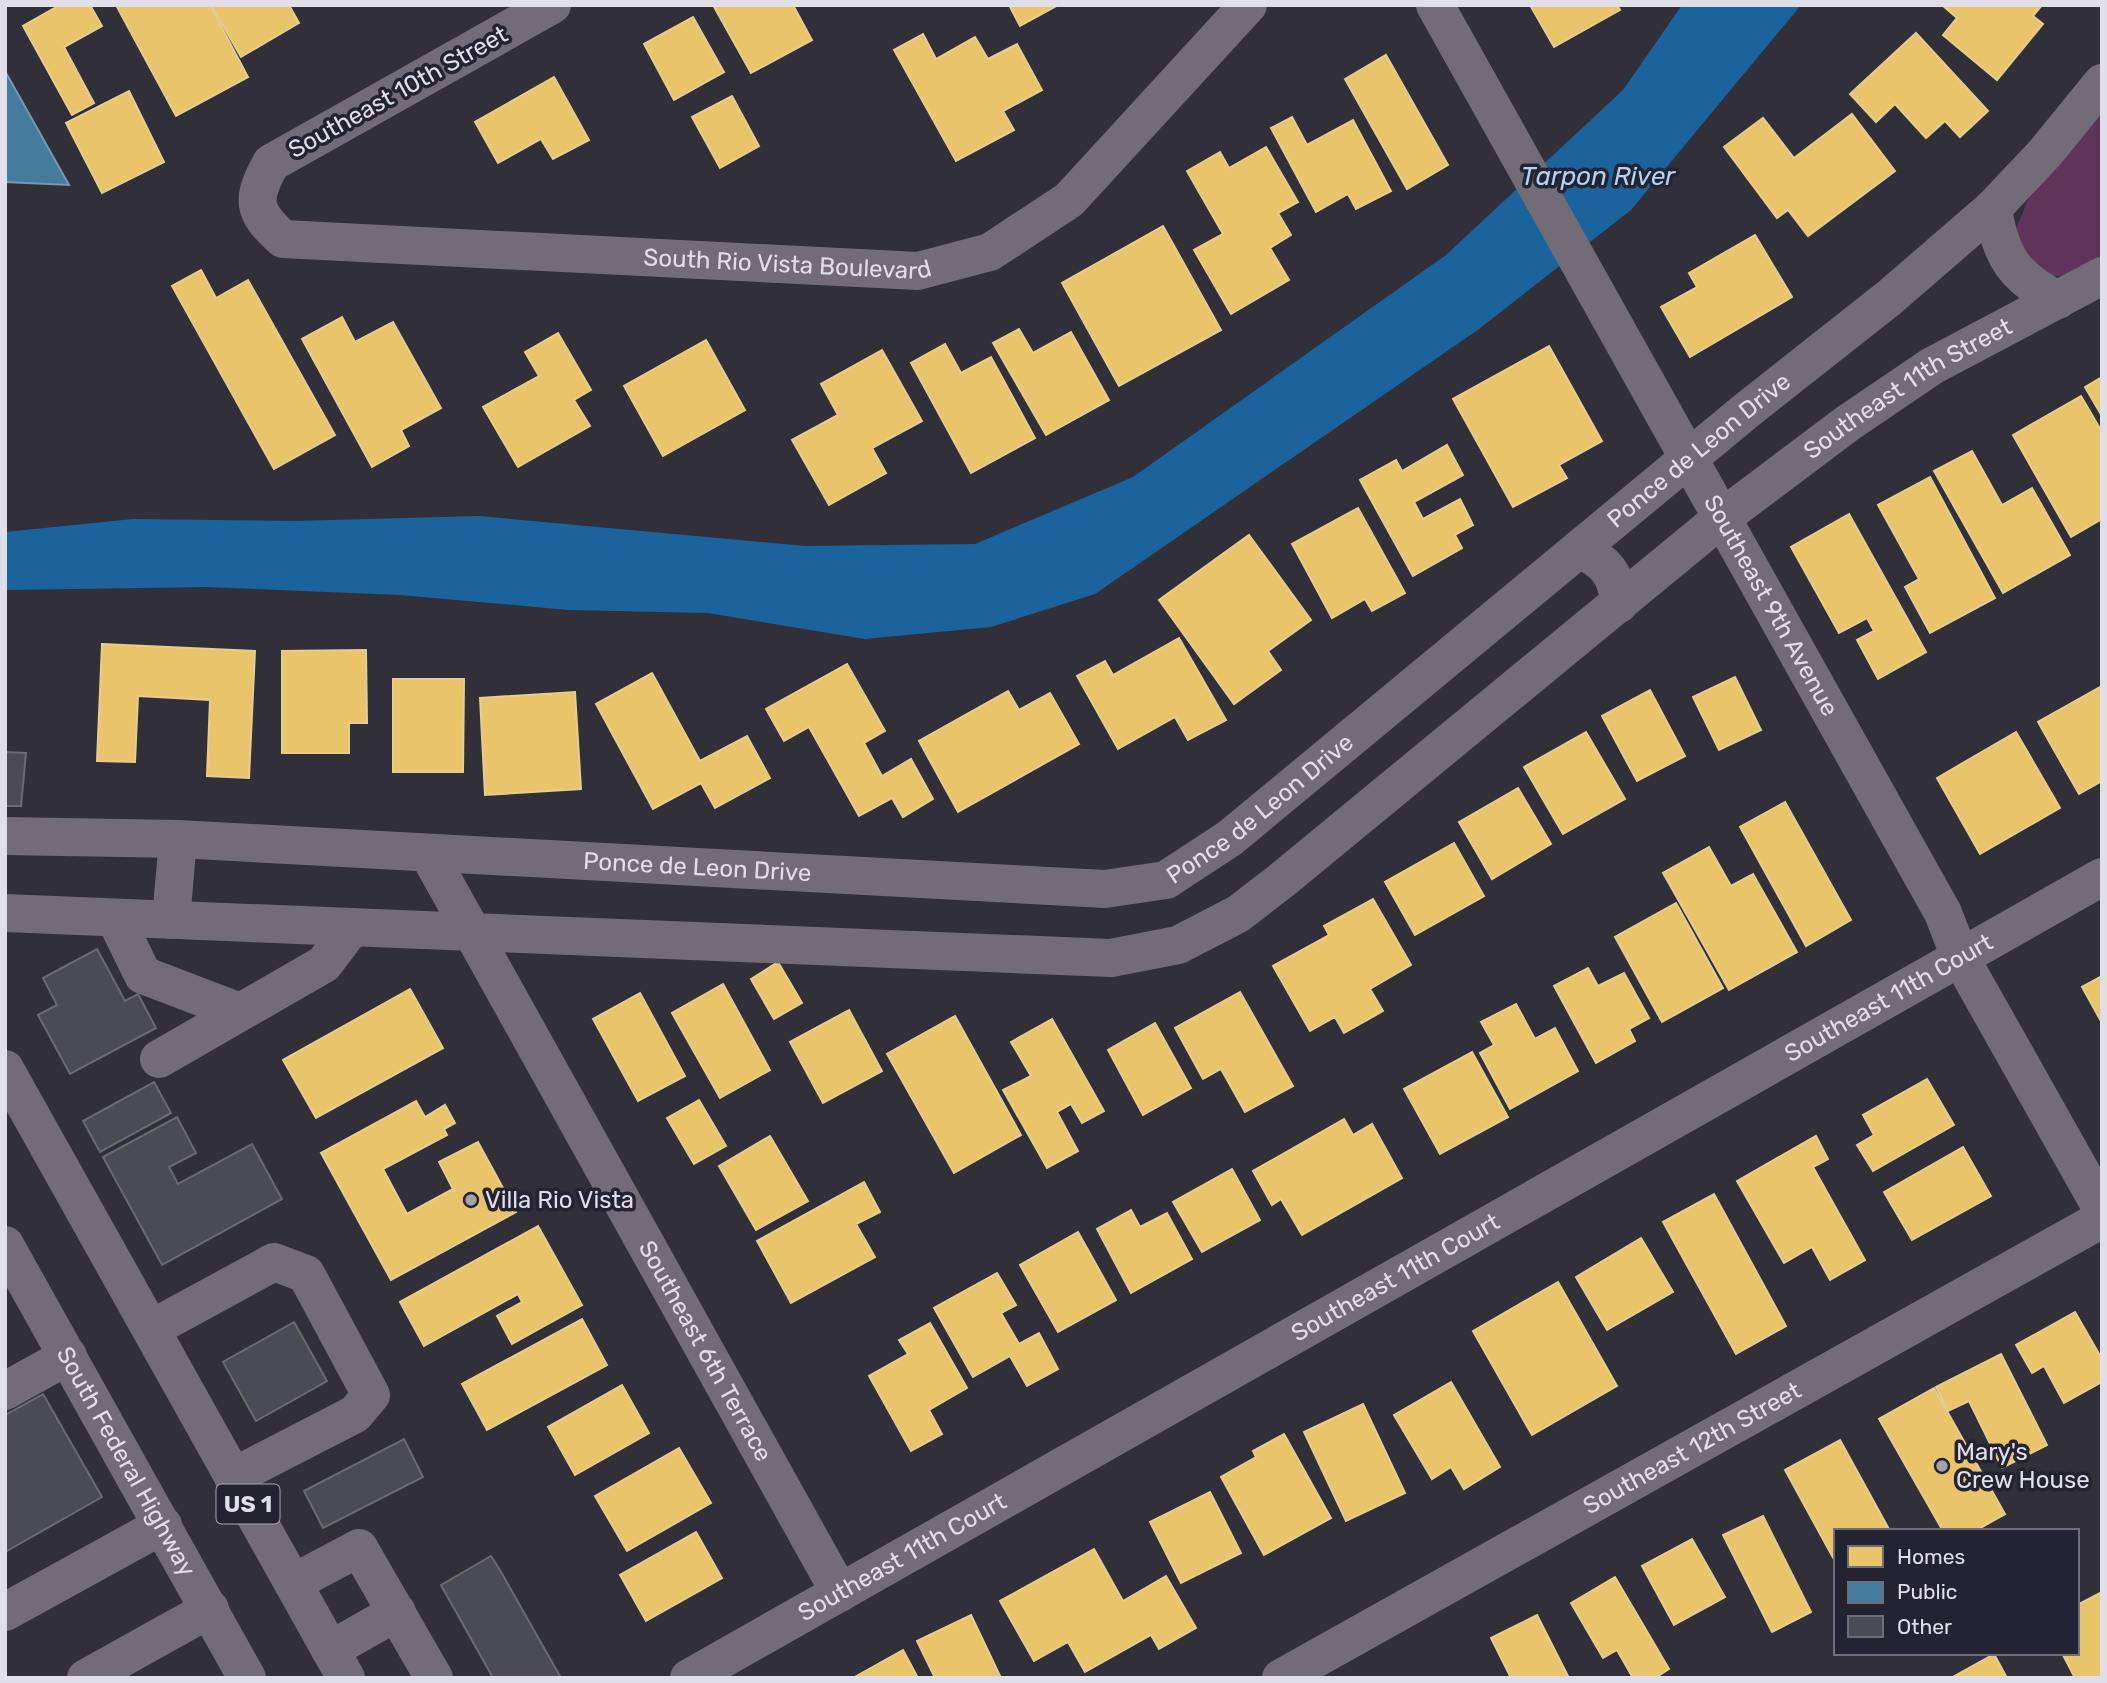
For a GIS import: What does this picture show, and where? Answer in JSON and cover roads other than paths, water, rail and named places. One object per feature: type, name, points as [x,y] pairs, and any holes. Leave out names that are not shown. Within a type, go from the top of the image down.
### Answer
[{"type":"main road","name":"US 1","points":[[5,1069],[338,1664]]},
{"type":"main road","points":[[5,1126],[56,1161]]},
{"type":"main road","name":"South Federal Highway","points":[[5,1245],[247,1678]]},
{"type":"street","name":"Southeast 10th Street","points":[[256,190],[271,163],[552,5]]},
{"type":"street","name":"South Rio Vista Boulevard","points":[[256,190],[263,220],[283,239],[919,271],[990,252],[1069,200],[1248,5]]},
{"type":"street","name":"Southeast 9th Avenue","points":[[1435,5],[1943,913],[1960,957],[2102,1209]]},
{"type":"street","name":"Ponce de Leon Drive","points":[[5,836],[178,839],[1105,889],[1166,880],[1230,838],[1689,458],[1889,298],[1993,208],[2045,153],[2102,83]]},
{"type":"street","points":[[1993,208],[1997,238],[2011,265],[2032,286],[2058,300]]},
{"type":"street","name":"Southeast 11th Street","points":[[1723,517],[1848,423],[1932,366],[2102,276]]},
{"type":"street","points":[[5,913],[1111,958],[1178,945],[1238,914],[1282,880],[1723,517]]},
{"type":"street","points":[[1580,550],[1596,557],[1609,569],[1618,586],[1619,604]]},
{"type":"street","points":[[171,920],[178,839]]},
{"type":"street","name":"Southeast 6th Terrace","points":[[428,853],[840,1593]]},
{"type":"street","name":"Southeast 11th Court","points":[[689,1678],[2102,877]]},
{"type":"street","points":[[115,918],[143,975],[240,1012]]},
{"type":"street","points":[[159,1059],[324,964],[352,927]]},
{"type":"street","name":"Southeast 12th Street","points":[[1281,1678],[2102,1219]]},
{"type":"street","points":[[151,1329],[274,1262],[306,1275],[371,1395],[355,1414],[233,1477]]},
{"type":"street","points":[[5,1391],[68,1356]]},
{"type":"street","points":[[5,1612],[163,1525]]},
{"type":"street","points":[[293,1583],[359,1548],[435,1678]]},
{"type":"street","points":[[106,1673],[210,1609]]},
{"type":"street","points":[[338,1664],[397,1612]]},
{"type":"water","name":"Tarpon River","points":[[1682,5],[1801,5],[1631,210],[1479,329],[1095,594],[991,627],[865,639],[708,613],[569,610],[400,595],[208,587],[5,590],[5,532],[133,519],[295,521],[479,516],[805,546],[975,544],[1133,477],[1446,255],[1623,90]]},
{"type":"place","name":"Villa Rio Vista","points":[[471,1200]]},
{"type":"place","name":"Mary's Crew House","points":[[1942,1466]]}]
